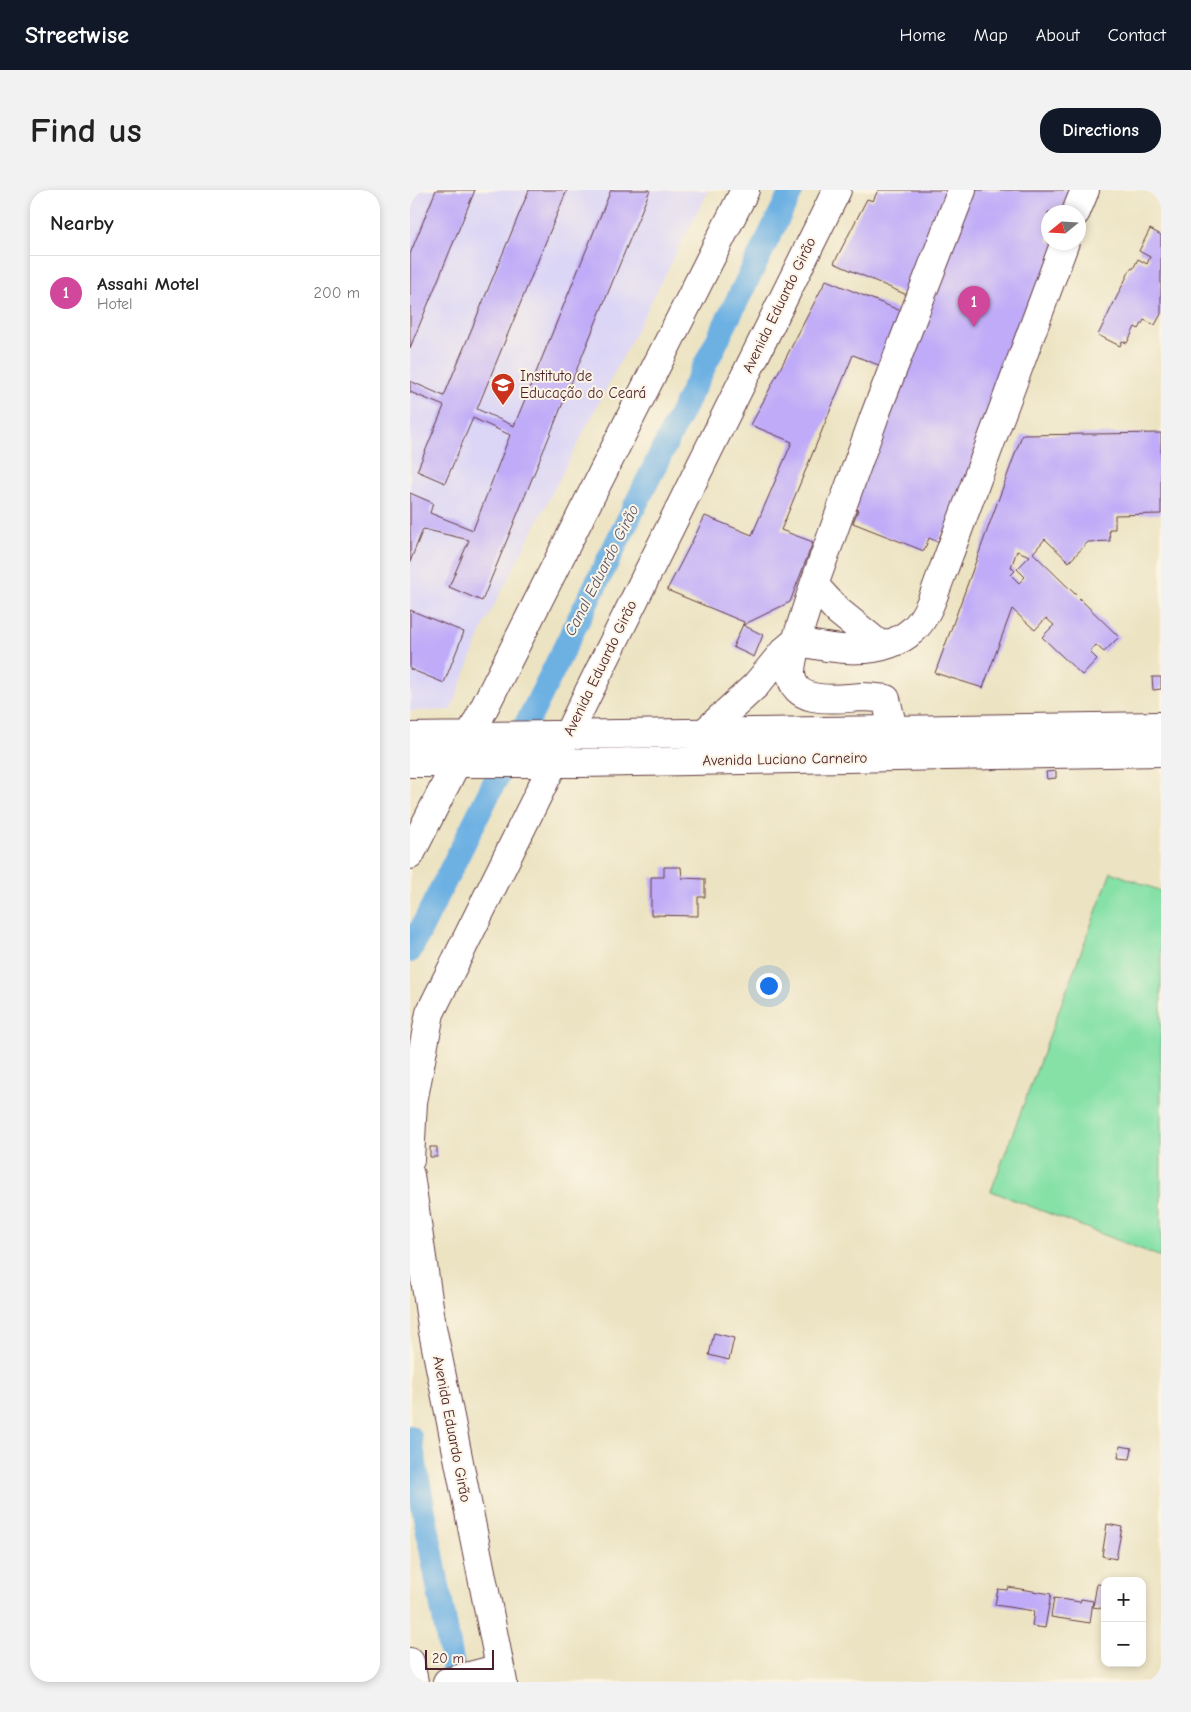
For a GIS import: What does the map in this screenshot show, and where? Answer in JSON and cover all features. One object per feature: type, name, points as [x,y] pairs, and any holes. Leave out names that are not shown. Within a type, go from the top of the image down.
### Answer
[{"type":"main road","points":[[410,855],[467,762],[745,190]]},
{"type":"main road","name":"Avenida Eduardo Girão","points":[[410,1160],[413,1102],[430,1013],[542,763],[837,190]]},
{"type":"main road","points":[[894,729],[886,698],[825,699],[806,696],[795,685],[791,672],[796,641],[814,585],[876,415],[962,190]]},
{"type":"main road","points":[[1079,205],[1085,190]]},
{"type":"main road","points":[[796,641],[842,650],[880,645],[914,629],[924,615],[944,568],[1062,250]]},
{"type":"main road","points":[[814,585],[838,611],[880,645]]},
{"type":"main road","points":[[706,731],[756,685],[784,651],[796,641]]},
{"type":"main road","name":"Avenida Luciano Carneiro","points":[[410,736],[1161,726]]},
{"type":"main road","name":"Avenida Luciano Carneiro","points":[[410,763],[542,763],[1161,752]]},
{"type":"main road","name":"Avenida Eduardo Girão","points":[[410,1175],[432,1326],[496,1674]]},
{"type":"main road","points":[[410,1662],[414,1682]]},
{"type":"main road","points":[[447,1682],[496,1674]]},
{"type":"shaded area","name":"Instituto de Educação do Ceará","points":[[410,190],[709,190],[485,623],[451,710],[410,711]]},
{"type":"green space","points":[[1111,872],[1161,891],[1161,1257],[991,1191]]},
{"type":"building","points":[[436,190],[475,190],[410,348],[410,254]]},
{"type":"building","points":[[529,190],[567,190],[477,409],[514,426],[611,190],[650,190],[482,601],[449,587],[469,540],[423,529],[410,562],[410,493],[433,503],[430,513],[473,530],[510,435],[473,418],[445,483],[417,471],[444,406],[410,392],[410,381],[444,396]]},
{"type":"building","points":[[878,190],[948,190],[907,295],[834,263],[867,199],[873,201]]},
{"type":"building","points":[[969,190],[1078,190],[1072,205],[1041,205],[1041,250],[1055,250],[948,532],[943,530],[938,542],[929,538],[924,551],[853,523],[858,510],[851,508]]},
{"type":"building","points":[[1150,229],[1161,235],[1161,314],[1155,325],[1144,320],[1139,329],[1135,327],[1127,343],[1122,341],[1120,346],[1098,335],[1131,268],[1133,269],[1138,259],[1147,264],[1150,257],[1139,251]]},
{"type":"building","points":[[826,280],[901,311],[881,366],[853,355],[781,530],[813,542],[790,602],[743,625],[763,635],[754,657],[733,647],[744,622],[667,590],[705,516],[752,535],[792,442],[751,425]]},
{"type":"building","points":[[1161,433],[1161,514],[1115,515],[1115,529],[1109,529],[1110,541],[1088,542],[1069,562],[1045,539],[1033,553],[1119,637],[1104,652],[1096,645],[1090,652],[1097,659],[1082,675],[1042,637],[1054,625],[1046,618],[1035,630],[1012,609],[983,688],[935,673],[1022,435]],"holes":[[[1017,551],[1030,556],[1017,569],[1025,577],[1019,583],[1011,575],[1015,571],[1011,567]]]},
{"type":"building","points":[[410,610],[464,632],[444,683],[410,669]]},
{"type":"building","points":[[1152,677],[1161,677],[1161,689],[1153,690]]},
{"type":"building","points":[[1056,771],[1056,778],[1047,779],[1046,772]]},
{"type":"building","points":[[664,867],[681,867],[682,878],[705,879],[705,897],[698,897],[698,916],[651,915],[651,877],[664,877]]},
{"type":"building","points":[[430,1147],[437,1147],[437,1157],[430,1157]]},
{"type":"building","points":[[714,1333],[734,1338],[729,1360],[709,1355]]},
{"type":"building","points":[[1120,1446],[1132,1448],[1130,1459],[1118,1458]]},
{"type":"building","points":[[1107,1524],[1122,1527],[1116,1559],[1102,1556]]},
{"type":"building","points":[[1097,1584],[1101,1584],[1101,1608],[1093,1607]]},
{"type":"building","points":[[1008,1587],[1051,1594],[1045,1628],[1032,1626],[1034,1611],[995,1605],[998,1589],[1007,1590]]},
{"type":"building","points":[[1054,1598],[1080,1602],[1081,1599],[1093,1601],[1090,1623],[1051,1617]]},
{"type":"waterway","name":"Canal Eduardo Girão","points":[[410,951],[494,783],[533,711],[792,190]]},
{"type":"waterway","name":"Canal Eduardo Girão","points":[[410,1437],[456,1682]]},
{"type":"place","name":"Assahi Motel","points":[[974,327]]},
{"type":"place","name":"Instituto de Educação do Ceará","points":[[503,406]]}]
